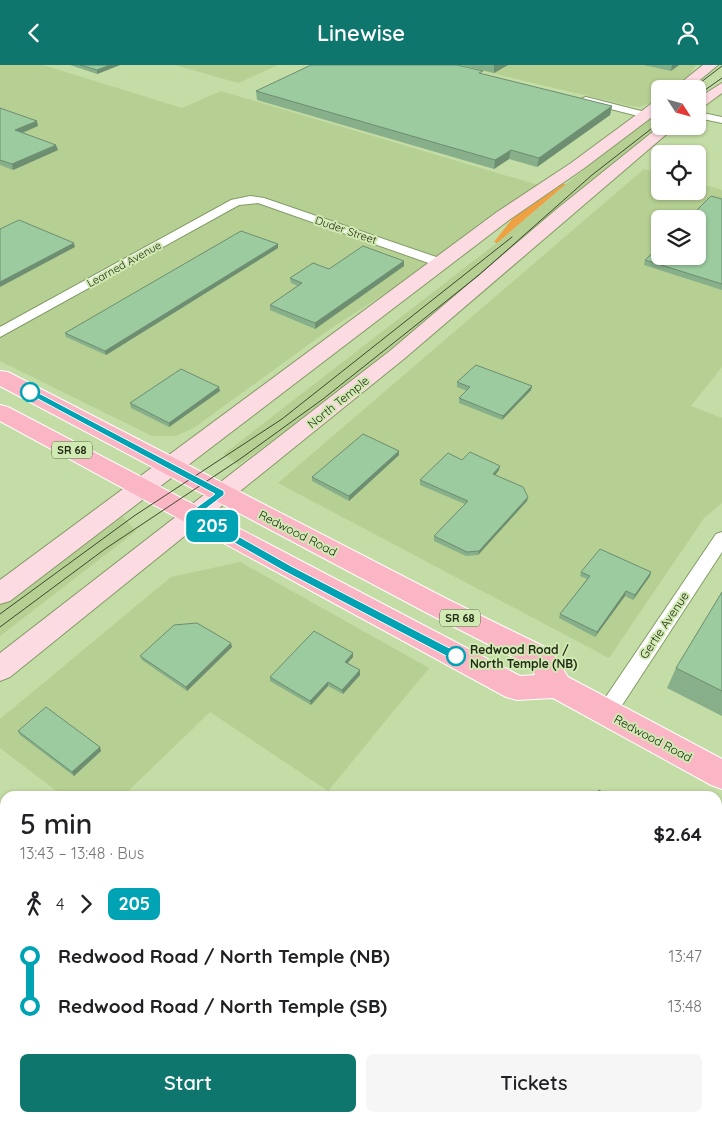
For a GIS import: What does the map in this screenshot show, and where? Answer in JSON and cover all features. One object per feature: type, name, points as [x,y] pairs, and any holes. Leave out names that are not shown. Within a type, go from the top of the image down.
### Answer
[{"type":"main road","points":[[692,80],[711,65]]},
{"type":"main road","points":[[706,98],[722,87]]},
{"type":"main road","points":[[0,595],[441,263],[651,111]]},
{"type":"main road","name":"North Temple","points":[[0,669],[398,353],[658,135]]},
{"type":"main road","name":"Redwood Road","points":[[0,377],[541,659],[557,687]]},
{"type":"main road","name":"Redwood Road","points":[[0,412],[288,568],[517,688],[557,687],[722,775]]},
{"type":"street","points":[[579,99],[646,115]]},
{"type":"street","points":[[706,117],[722,120]]},
{"type":"street","name":"Duder Street","points":[[250,199],[278,206],[441,263]]},
{"type":"street","name":"Learned Avenue","points":[[0,333],[235,202],[250,199]]},
{"type":"street","name":"Gertie Avenue","points":[[606,713],[722,538]]},
{"type":"shaded area","points":[[0,65],[43,65],[182,108],[221,91],[538,185],[412,276],[330,329],[195,427],[176,436],[152,436],[0,361]]},
{"type":"shaded area","points":[[175,65],[278,65],[238,83]]},
{"type":"shaded area","points":[[457,65],[696,65],[690,74],[682,80],[651,80],[651,103],[639,107]]},
{"type":"shaded area","points":[[651,117],[651,132],[588,183],[524,241],[348,383],[238,465],[224,454],[498,242],[566,184]]},
{"type":"shaded area","points":[[644,169],[651,171],[651,200],[706,200],[706,185],[722,190],[722,367],[691,406],[722,418],[722,503],[704,518],[609,658],[278,483]]},
{"type":"shaded area","points":[[563,184],[566,184],[497,243],[494,242],[513,218]]},
{"type":"shaded area","points":[[123,517],[136,531],[0,636],[0,605]]},
{"type":"shaded area","points":[[240,562],[429,668],[328,791],[210,712],[128,791],[56,791],[0,748],[0,719],[171,577]]},
{"type":"building","points":[[80,65],[110,65],[97,70]]},
{"type":"building","points":[[311,65],[457,65],[483,71],[479,73],[612,106],[539,158],[511,150],[495,160],[256,91]]},
{"type":"building","points":[[0,108],[37,121],[15,130],[56,145],[12,164],[0,160]]},
{"type":"building","points":[[711,196],[722,199],[722,284],[661,265],[706,265],[706,210],[697,210]]},
{"type":"building","points":[[19,220],[74,243],[0,282],[0,229]]},
{"type":"building","points":[[241,231],[278,244],[105,351],[65,333]]},
{"type":"building","points":[[363,246],[404,261],[315,323],[270,305],[302,283],[290,278],[313,263],[329,269]]},
{"type":"building","points":[[651,254],[651,262],[645,260]]},
{"type":"building","points":[[476,365],[532,386],[503,416],[459,398],[470,387],[457,382]]},
{"type":"building","points":[[181,369],[219,387],[169,423],[130,403]]},
{"type":"building","points":[[363,434],[399,451],[349,496],[312,477]]},
{"type":"building","points":[[470,452],[500,466],[493,474],[523,487],[528,497],[479,551],[467,552],[434,536],[468,501],[420,480],[448,453],[462,460]]},
{"type":"building","points":[[600,549],[651,572],[635,595],[626,591],[597,632],[560,614],[590,576],[581,572]]},
{"type":"building","points":[[722,592],[722,691],[676,668]]},
{"type":"building","points":[[197,623],[231,643],[186,687],[140,656],[174,625]]},
{"type":"building","points":[[314,631],[353,653],[345,662],[360,670],[342,690],[328,682],[310,701],[270,677]]},
{"type":"building","points":[[46,707],[100,747],[72,772],[18,731]]},
{"type":"tram line","points":[[704,80],[722,66]]},
{"type":"tram line","points":[[706,89],[722,78]]},
{"type":"tram line","points":[[0,627],[105,549],[240,459],[323,399],[479,275],[592,175],[651,129]]},
{"type":"tram line","points":[[0,614],[134,516],[282,419],[512,237]]},
{"type":"bus line","name":"205","points":[[30,392],[221,493],[193,515],[288,568],[456,656]]},
{"type":"place","name":"Redwood Road / North Temple (NB)","points":[[456,656]]}]
